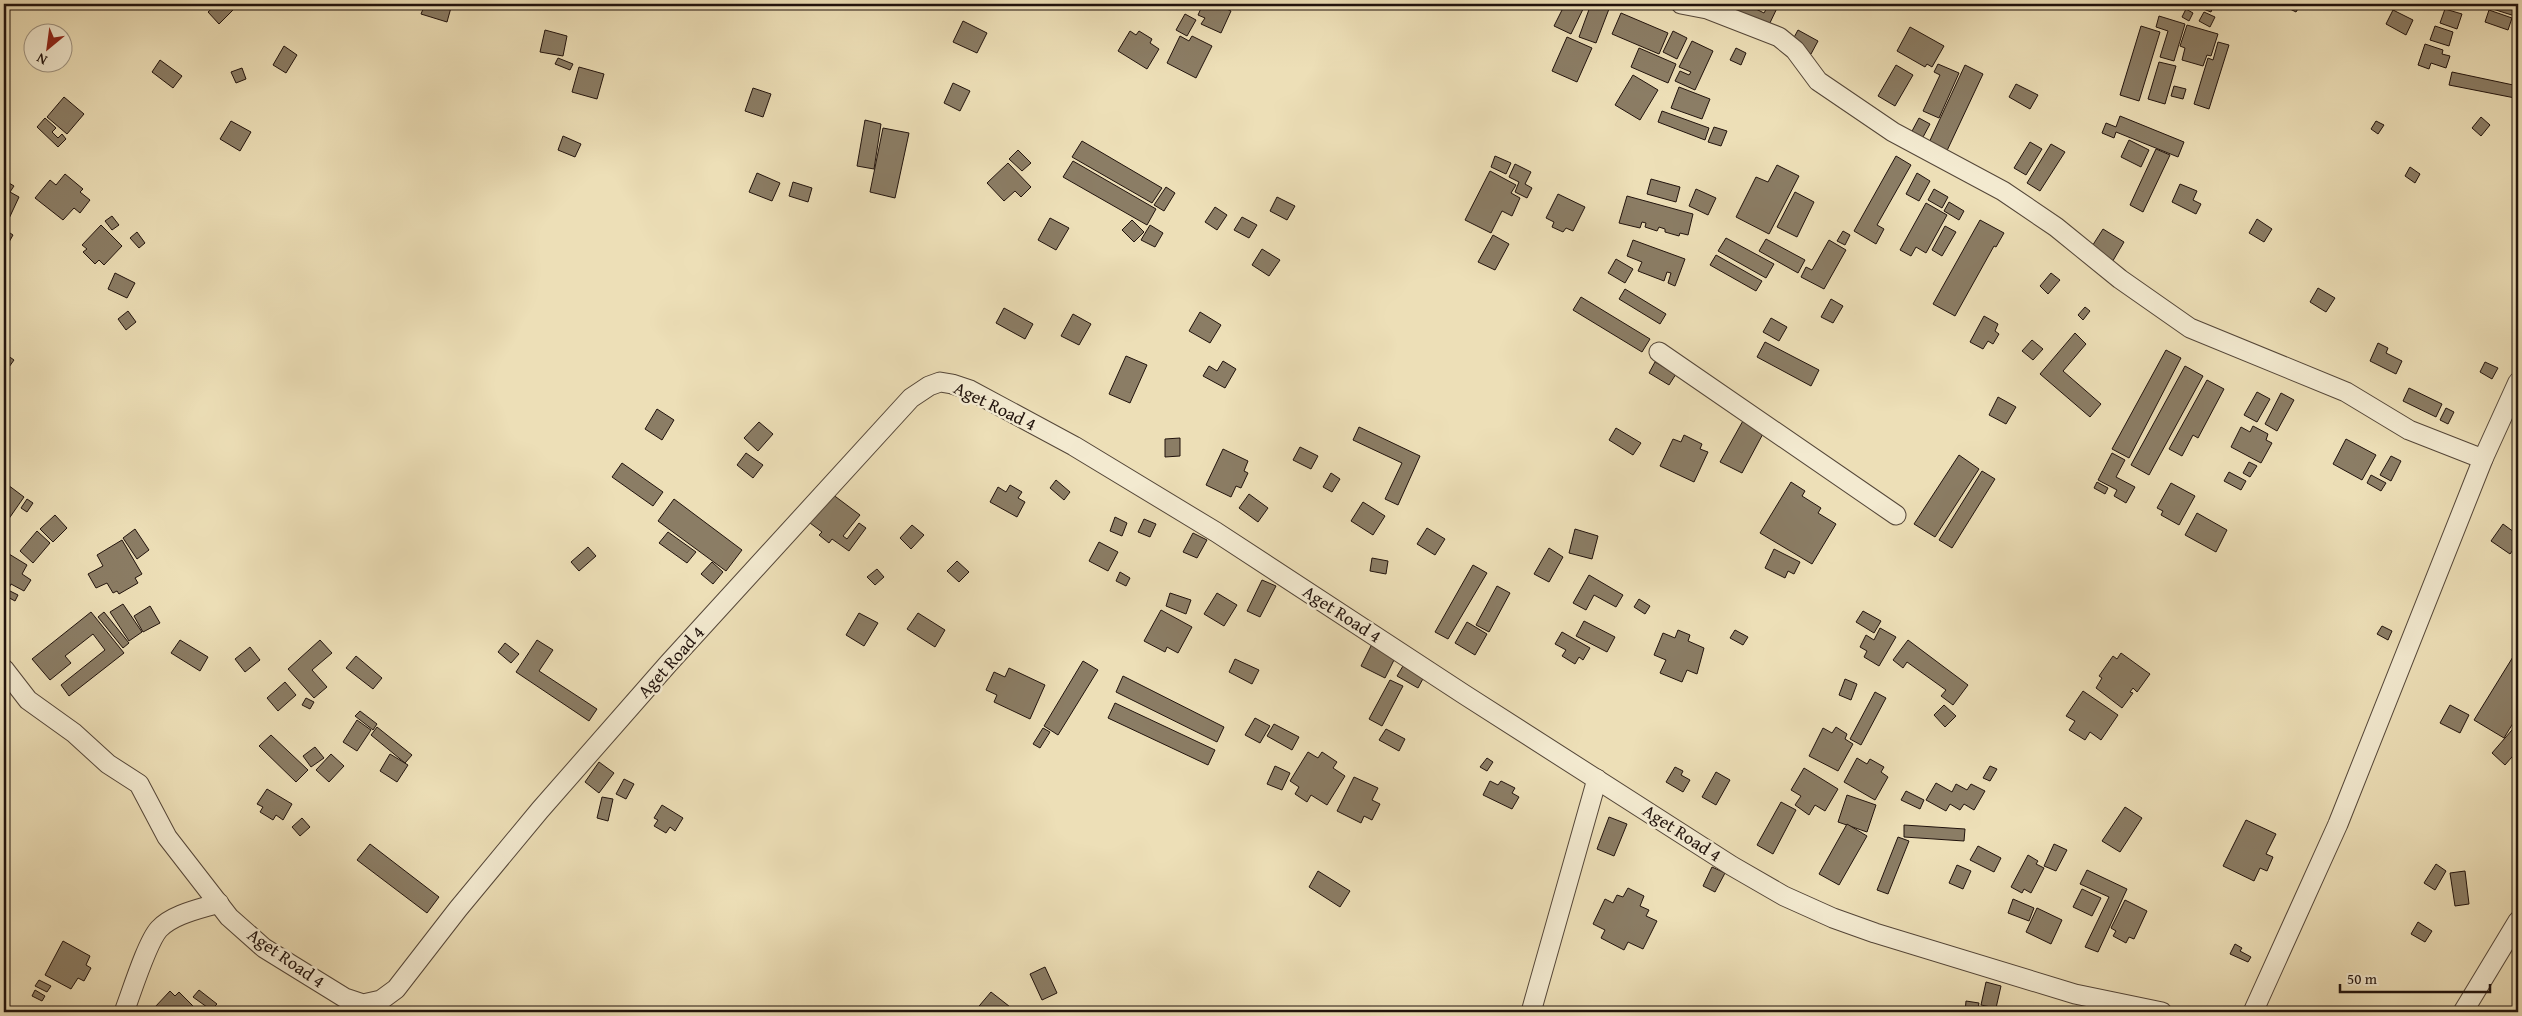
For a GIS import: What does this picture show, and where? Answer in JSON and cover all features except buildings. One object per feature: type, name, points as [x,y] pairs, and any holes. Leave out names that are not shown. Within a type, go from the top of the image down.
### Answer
[{"type":"street","points":[[1681,4],[1707,9],[1780,37],[1796,50],[1818,81],[1893,132],[2004,191],[2056,227],[2120,279],[2190,328],[2346,392],[2409,430],[2483,459]]},
{"type":"street","points":[[1659,352],[1896,516]]},
{"type":"street","name":"Aget Road 4","points":[[4,669],[28,700],[74,733],[108,764],[139,784],[167,837],[229,917],[264,948],[345,998],[362,1004],[381,1000],[396,989],[458,909],[529,823],[668,664],[911,398],[929,386],[940,382],[970,390],[1048,432],[1200,522],[1732,866],[1784,896],[1833,918],[2075,994],[2162,1012]]},
{"type":"street","points":[[2253,1012],[2338,824],[2483,459],[2518,382]]},
{"type":"street","points":[[1531,1012],[1597,779]]},
{"type":"street","points":[[124,1012],[143,960],[158,930],[184,914],[219,902]]},
{"type":"street","points":[[2463,1012],[2518,921]]}]
